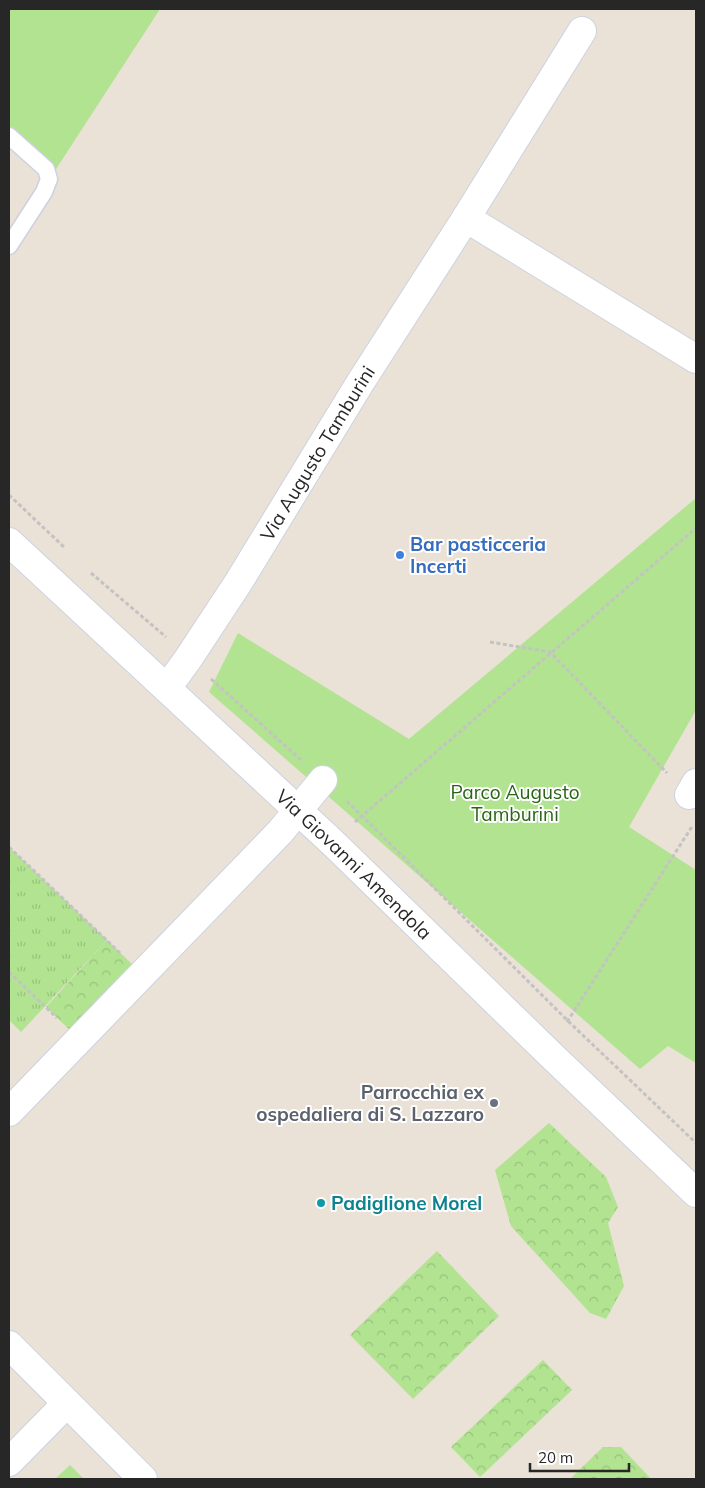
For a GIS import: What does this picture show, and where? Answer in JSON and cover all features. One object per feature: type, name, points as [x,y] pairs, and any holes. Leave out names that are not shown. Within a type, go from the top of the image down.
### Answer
[{"type":"street","name":"Via Augusto Tamburini","points":[[167,688],[238,583],[360,383],[582,32]]},
{"type":"street","points":[[466,218],[696,359]]},
{"type":"street","name":"Via Giovanni Amendola","points":[[9,542],[299,810],[696,1193]]},
{"type":"street","points":[[9,1112],[299,810],[323,780]]},
{"type":"street","points":[[9,1345],[143,1479]]},
{"type":"street","points":[[9,1462],[67,1403]]},
{"type":"lane","points":[[9,136],[46,169],[49,179],[44,192],[9,246]]},
{"type":"path","points":[[333,843],[550,652],[696,528]]},
{"type":"path","points":[[490,642],[550,652],[692,789],[693,825],[568,1021],[551,1055]]},
{"type":"path","points":[[323,780],[363,815],[568,1021],[696,1143]]},
{"type":"path","points":[[9,847],[142,974]]},
{"type":"path","points":[[9,972],[80,1039]]},
{"type":"green space","points":[[9,9],[160,9],[56,169],[9,126]]},
{"type":"green space","name":"Parco Augusto Tamburini","points":[[696,498],[696,710],[629,827],[696,870],[696,1063],[668,1046],[640,1069],[209,692],[238,633],[409,739]]},
{"type":"green space","points":[[9,847],[107,940],[21,1032],[9,1020]]},
{"type":"green space","points":[[107,940],[134,966],[73,1033],[46,1007]]},
{"type":"green space","points":[[549,1123],[606,1177],[618,1207],[608,1223],[624,1286],[606,1319],[590,1313],[511,1226],[495,1170]]},
{"type":"green space","points":[[437,1251],[499,1316],[413,1399],[350,1335]]},
{"type":"green space","points":[[543,1360],[572,1390],[480,1477],[451,1447]]},
{"type":"green space","points":[[603,1447],[621,1447],[651,1479],[570,1479]]},
{"type":"green space","points":[[70,1465],[84,1479],[55,1479]]},
{"type":"place","name":"Bar pasticceria Incerti","points":[[400,555]]},
{"type":"place","name":"Parrocchia ex ospedaliera di S. Lazzaro","points":[[494,1103]]},
{"type":"place","name":"Padiglione Morel","points":[[321,1203]]}]
